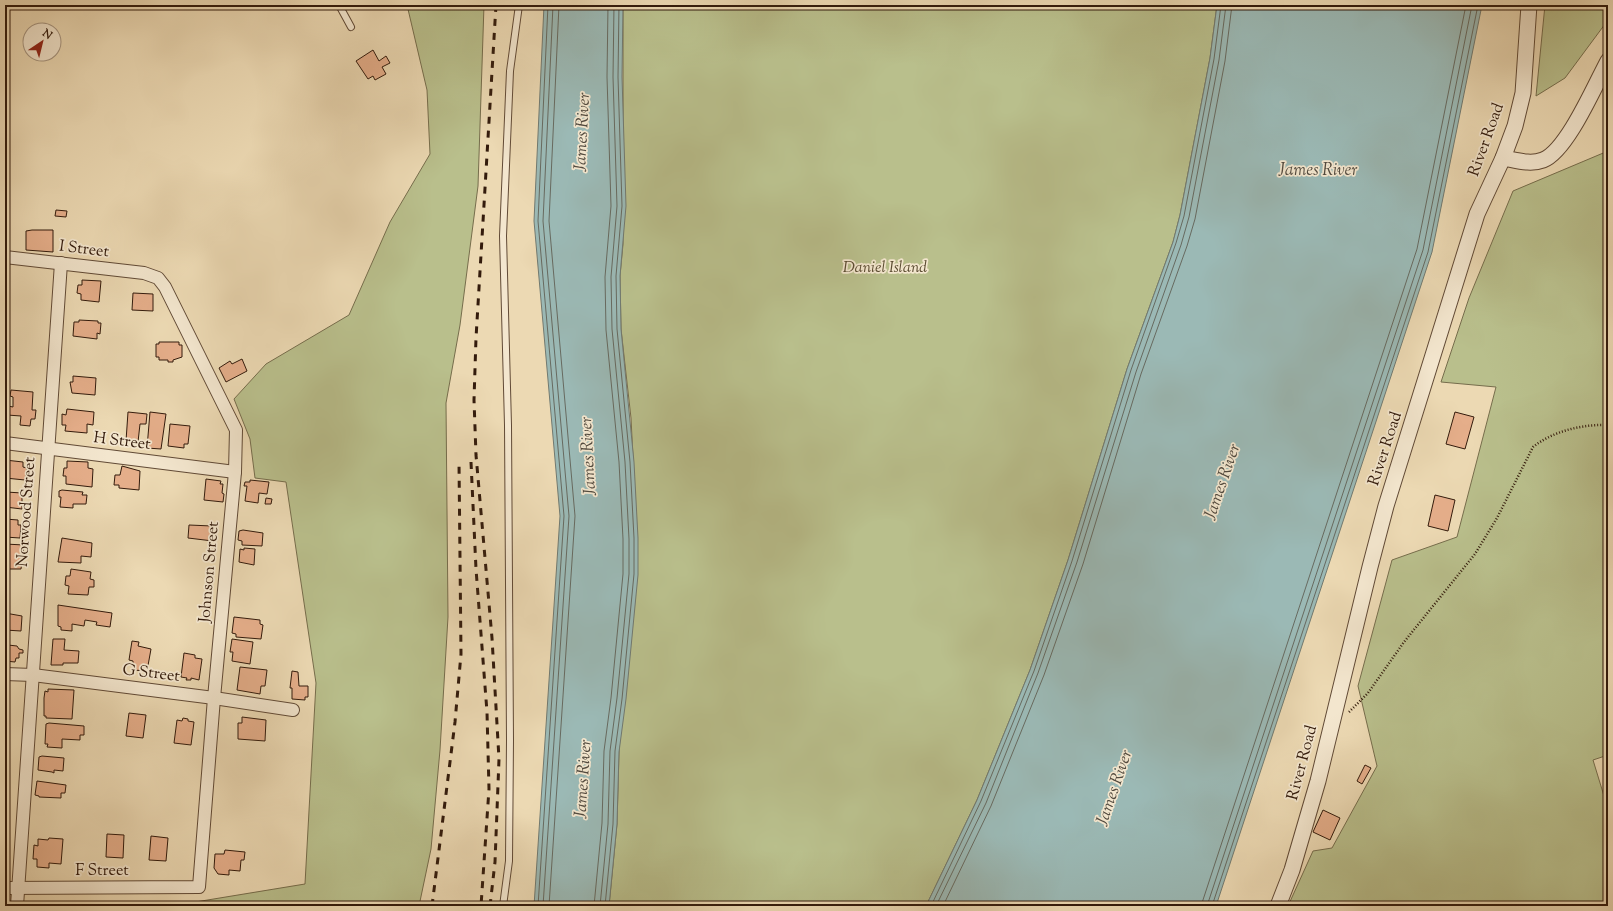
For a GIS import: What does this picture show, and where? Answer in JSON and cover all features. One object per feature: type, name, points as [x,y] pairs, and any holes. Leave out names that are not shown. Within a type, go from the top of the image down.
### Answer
[{"type":"street","name":"River Road","points":[[1278,906],[1292,870],[1318,781],[1386,506],[1477,214],[1503,158],[1514,126],[1523,92],[1529,5]]},
{"type":"street","points":[[1503,158],[1531,162],[1542,160],[1553,155],[1565,142],[1608,61]]},
{"type":"street","name":"I Street","points":[[5,257],[144,273],[158,278]]},
{"type":"street","name":"Norwood Street","points":[[17,906],[11,888],[33,675],[47,448],[61,263]]},
{"type":"street","name":"Johnson Street","points":[[158,278],[165,286],[236,430],[235,472],[214,698],[199,887]]},
{"type":"street","name":"H Street","points":[[5,443],[235,472]]},
{"type":"street","name":"G Street","points":[[5,674],[33,675],[214,698],[293,710]]},
{"type":"street","name":"F Street","points":[[11,888],[199,887]]},
{"type":"lane","points":[[339,5],[351,27]]},
{"type":"lane","points":[[503,906],[509,861],[510,747],[508,425],[503,236],[510,71],[519,5]]},
{"type":"path","points":[[1332,724],[1353,709],[1368,693],[1404,642],[1475,554],[1497,518],[1527,456],[1533,447],[1543,439],[1554,434],[1582,427],[1608,425]]},
{"type":"green space","points":[[407,5],[484,5],[478,186],[460,325],[446,403],[448,617],[440,750],[431,849],[419,906],[171,906],[305,884],[316,683],[286,482],[255,478],[250,439],[234,399],[266,364],[349,315],[390,222],[430,154],[427,90]]},
{"type":"green space","name":"Daniel Island","points":[[623,5],[1217,5],[1210,58],[1180,215],[1173,242],[1127,369],[1068,560],[1030,670],[977,800],[926,906],[609,906],[617,824],[619,752],[635,498],[631,418],[621,329],[620,276],[623,244]]},
{"type":"green space","points":[[1545,5],[1608,5],[1608,20],[1565,78],[1536,96]]},
{"type":"green space","points":[[1608,151],[1608,755],[1593,760],[1608,809],[1608,906],[1288,906],[1313,851],[1332,848],[1377,766],[1358,686],[1392,560],[1457,537],[1496,387],[1441,382],[1469,298],[1513,191]]},
{"type":"water","name":"James River","points":[[544,5],[623,5],[622,77],[626,206],[620,276],[621,329],[634,462],[638,538],[638,575],[626,699],[619,752],[617,824],[609,906],[534,906],[560,516],[534,221]]},
{"type":"water","name":"James River","points":[[1217,5],[1482,5],[1432,252],[1216,906],[926,906],[977,800],[1030,670],[1068,560],[1127,369],[1173,242],[1180,215],[1210,58]]},
{"type":"building","points":[[373,50],[379,61],[386,56],[390,63],[382,67],[386,74],[375,80],[373,76],[368,79],[356,61]]},
{"type":"building","points":[[56,210],[67,211],[66,217],[55,216]]},
{"type":"building","points":[[53,230],[53,252],[26,250],[26,231]]},
{"type":"building","points":[[82,280],[101,281],[99,302],[81,300],[81,294],[77,293],[78,285],[82,285]]},
{"type":"building","points":[[133,293],[153,294],[153,311],[132,310]]},
{"type":"building","points":[[79,320],[98,321],[98,323],[101,323],[100,334],[97,333],[97,339],[73,336],[74,322],[79,322]]},
{"type":"building","points":[[159,342],[179,342],[179,345],[182,345],[182,357],[173,360],[173,362],[168,362],[168,360],[159,360],[159,357],[156,357],[156,344],[159,344]]},
{"type":"building","points":[[242,359],[247,371],[226,382],[219,368],[230,361],[232,364]]},
{"type":"building","points":[[73,376],[96,378],[95,395],[72,393],[70,382],[73,382]]},
{"type":"building","points":[[11,390],[33,392],[32,410],[36,410],[35,419],[31,419],[30,426],[20,425],[21,416],[7,415],[8,406],[13,407],[13,397],[10,396]]},
{"type":"building","points":[[67,409],[94,412],[93,425],[87,424],[87,433],[65,431],[66,425],[62,425],[62,414],[66,415]]},
{"type":"building","points":[[128,412],[147,414],[146,424],[140,424],[138,442],[126,441]]},
{"type":"building","points":[[150,412],[166,414],[161,449],[147,448]]},
{"type":"building","points":[[1455,412],[1474,417],[1465,449],[1446,444]]},
{"type":"building","points":[[170,424],[190,426],[188,444],[184,444],[184,448],[168,446]]},
{"type":"building","points":[[5,460],[23,462],[23,467],[27,468],[25,480],[5,478]]},
{"type":"building","points":[[67,461],[88,462],[88,468],[93,469],[92,487],[66,484],[66,476],[63,476],[64,468],[67,468]]},
{"type":"building","points":[[122,466],[140,471],[139,490],[119,488],[119,485],[114,485],[115,475],[120,475]]},
{"type":"building","points":[[206,479],[221,481],[220,484],[223,484],[222,493],[224,494],[223,502],[204,500]]},
{"type":"building","points":[[250,480],[269,482],[267,494],[259,493],[258,503],[245,501],[247,486],[244,486],[245,482],[250,482]]},
{"type":"building","points":[[59,491],[83,492],[82,495],[87,495],[86,504],[73,504],[73,508],[60,507],[61,497],[59,497]]},
{"type":"building","points":[[6,492],[22,493],[22,509],[5,507]]},
{"type":"building","points":[[1435,495],[1455,500],[1448,531],[1428,526]]},
{"type":"building","points":[[266,498],[272,499],[271,504],[265,504]]},
{"type":"building","points":[[5,519],[18,520],[18,525],[21,525],[20,538],[5,537]]},
{"type":"building","points":[[189,525],[212,526],[211,532],[214,533],[213,541],[188,538]]},
{"type":"building","points":[[243,530],[263,533],[262,546],[242,545],[242,541],[238,540],[239,531]]},
{"type":"building","points":[[62,538],[92,543],[91,557],[81,556],[81,563],[58,562]]},
{"type":"building","points":[[5,544],[24,545],[21,569],[6,569]]},
{"type":"building","points":[[244,548],[255,549],[254,565],[239,562],[240,549],[244,550]]},
{"type":"building","points":[[71,569],[91,572],[90,579],[94,580],[94,587],[89,587],[88,595],[68,594],[69,586],[65,585],[66,576],[70,576]]},
{"type":"building","points":[[58,605],[112,613],[110,627],[96,625],[97,622],[85,620],[84,626],[72,624],[72,631],[61,630],[61,627],[58,626]]},
{"type":"building","points":[[5,613],[22,616],[21,631],[5,630]]},
{"type":"building","points":[[234,617],[260,620],[260,624],[263,625],[261,639],[236,637],[236,634],[232,633]]},
{"type":"building","points":[[53,639],[65,639],[64,650],[79,651],[78,663],[51,665]]},
{"type":"building","points":[[232,639],[253,642],[250,664],[232,661],[233,652],[230,652]]},
{"type":"building","points":[[132,641],[139,642],[138,646],[151,649],[147,671],[133,670],[133,661],[129,660]]},
{"type":"building","points":[[5,642],[9,642],[8,645],[17,646],[19,649],[23,650],[23,653],[19,653],[19,658],[16,658],[15,662],[5,661]]},
{"type":"building","points":[[184,653],[195,655],[195,658],[202,659],[199,680],[191,678],[191,680],[186,680],[187,678],[181,677]]},
{"type":"building","points":[[240,667],[267,670],[265,686],[261,686],[260,694],[237,690]]},
{"type":"building","points":[[292,671],[298,672],[299,686],[308,686],[308,697],[305,697],[305,700],[292,699],[292,688],[290,688]]},
{"type":"building","points":[[48,689],[74,690],[72,719],[46,718],[46,716],[44,716],[45,691],[48,692]]},
{"type":"building","points":[[129,713],[146,715],[143,738],[126,736]]},
{"type":"building","points":[[242,717],[266,720],[265,741],[238,739],[238,723],[242,723]]},
{"type":"building","points":[[183,718],[194,722],[191,745],[174,743],[177,720],[182,721]]},
{"type":"building","points":[[46,724],[84,726],[84,735],[80,735],[80,740],[62,739],[62,748],[47,747],[48,744],[45,744]]},
{"type":"building","points":[[39,757],[64,758],[63,771],[54,770],[54,773],[38,770]]},
{"type":"building","points":[[1365,765],[1371,768],[1362,784],[1357,781]]},
{"type":"building","points":[[37,781],[66,785],[65,793],[61,793],[61,798],[39,797],[35,795]]},
{"type":"building","points":[[1323,810],[1340,818],[1330,840],[1313,832]]},
{"type":"building","points":[[5,822],[8,822],[7,853],[5,853]]},
{"type":"building","points":[[107,834],[124,835],[123,858],[106,857]]},
{"type":"building","points":[[151,836],[168,838],[166,861],[149,860]]},
{"type":"building","points":[[49,838],[63,839],[61,864],[49,863],[49,868],[37,867],[37,859],[33,859],[34,845],[38,846],[38,839],[48,840]]},
{"type":"building","points":[[225,850],[245,852],[244,860],[241,860],[240,871],[229,870],[229,875],[218,874],[214,868],[215,854],[224,854]]},
{"type":"railway","points":[[490,906],[495,862],[499,759],[492,638],[476,455],[474,400],[476,338],[496,5]]},
{"type":"railway","points":[[432,906],[455,722],[461,654],[459,462]]},
{"type":"railway","points":[[471,462],[476,569],[487,712],[489,789],[481,906]]}]
